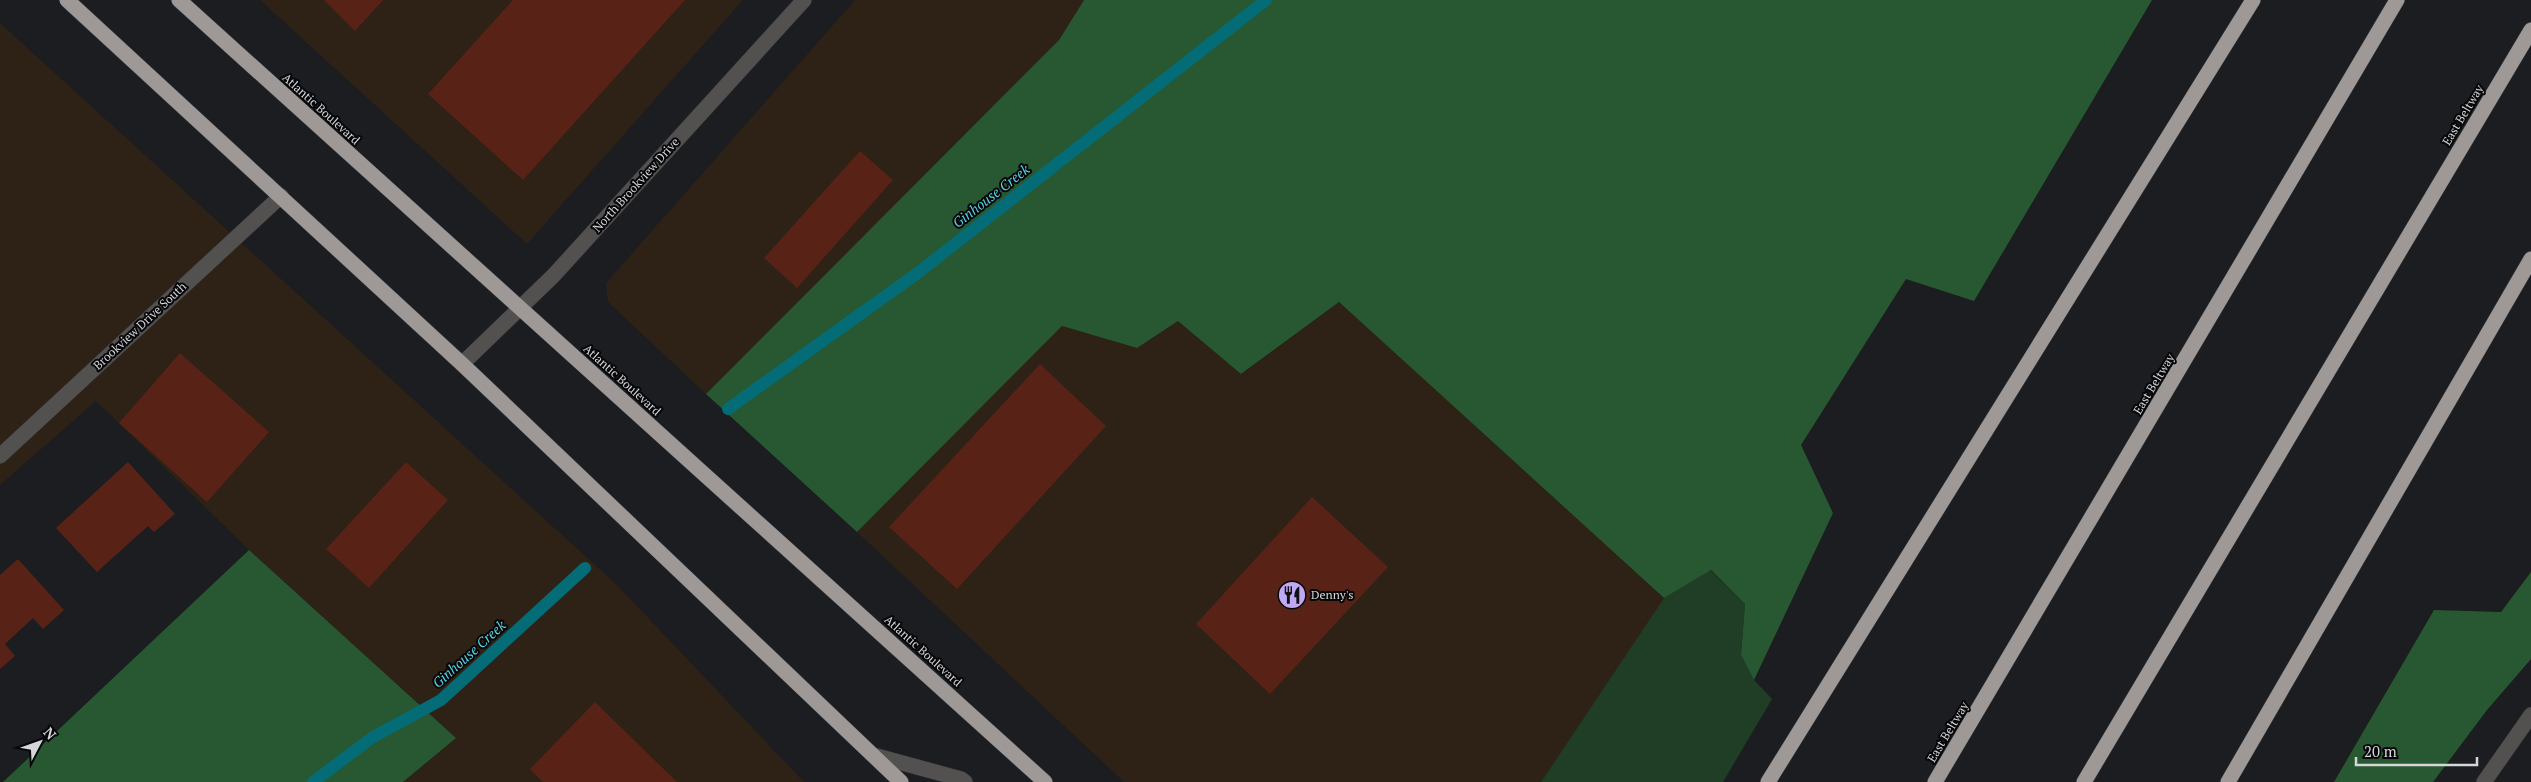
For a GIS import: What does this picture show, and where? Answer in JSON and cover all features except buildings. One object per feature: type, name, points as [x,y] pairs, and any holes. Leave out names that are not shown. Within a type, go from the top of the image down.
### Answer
[{"type":"highway","points":[[67,0],[462,364],[901,782]]},
{"type":"highway","name":"Atlantic Boulevard","points":[[179,0],[1045,782]]},
{"type":"highway","points":[[1768,782],[2253,0]]},
{"type":"highway","name":"East Beltway","points":[[1935,782],[2398,0]]},
{"type":"highway","name":"East Beltway","points":[[2084,782],[2531,30]]},
{"type":"highway","points":[[2228,782],[2531,260]]},
{"type":"street","name":"North Brookview Drive","points":[[462,364],[554,275],[804,0]]},
{"type":"street","name":"Brookview Drive South","points":[[0,456],[281,196]]},
{"type":"street","points":[[2484,782],[2531,715]]},
{"type":"street","points":[[873,755],[961,779],[965,782]]},
{"type":"shaded area","points":[[260,0],[743,0],[527,244]]},
{"type":"shaded area","points":[[855,0],[1084,0],[1059,40],[706,394],[608,302],[606,283]]},
{"type":"shaded area","points":[[0,23],[616,584],[804,782],[403,782],[456,738],[249,550],[96,401],[0,485]]},
{"type":"shaded area","points":[[1339,302],[1664,598],[1541,782],[1124,782],[857,532],[1062,326],[1137,348],[1178,321],[1242,374]]},
{"type":"green space","points":[[1084,0],[2152,0],[1974,301],[1906,279],[1801,445],[1833,513],[1754,680],[1741,655],[1745,604],[1711,570],[1664,598],[1339,302],[1241,374],[1178,321],[1137,348],[1062,326],[857,532],[706,394],[1059,40]]},
{"type":"green space","points":[[249,550],[456,738],[403,782],[3,782]]},
{"type":"green space","points":[[1710,570],[1745,604],[1741,655],[1754,680],[1772,699],[1723,782],[1541,782],[1664,598]]},
{"type":"green space","points":[[2531,572],[2531,659],[2487,710],[2433,782],[2334,782],[2434,610],[2501,612]]},
{"type":"waterway","name":"Ginhouse Creek","points":[[728,409],[919,272],[1266,0]]},
{"type":"waterway","name":"Ginhouse Creek","points":[[313,782],[373,737],[441,700],[585,568]]},
{"type":"place","name":"Denny's","points":[[1292,595]]}]
